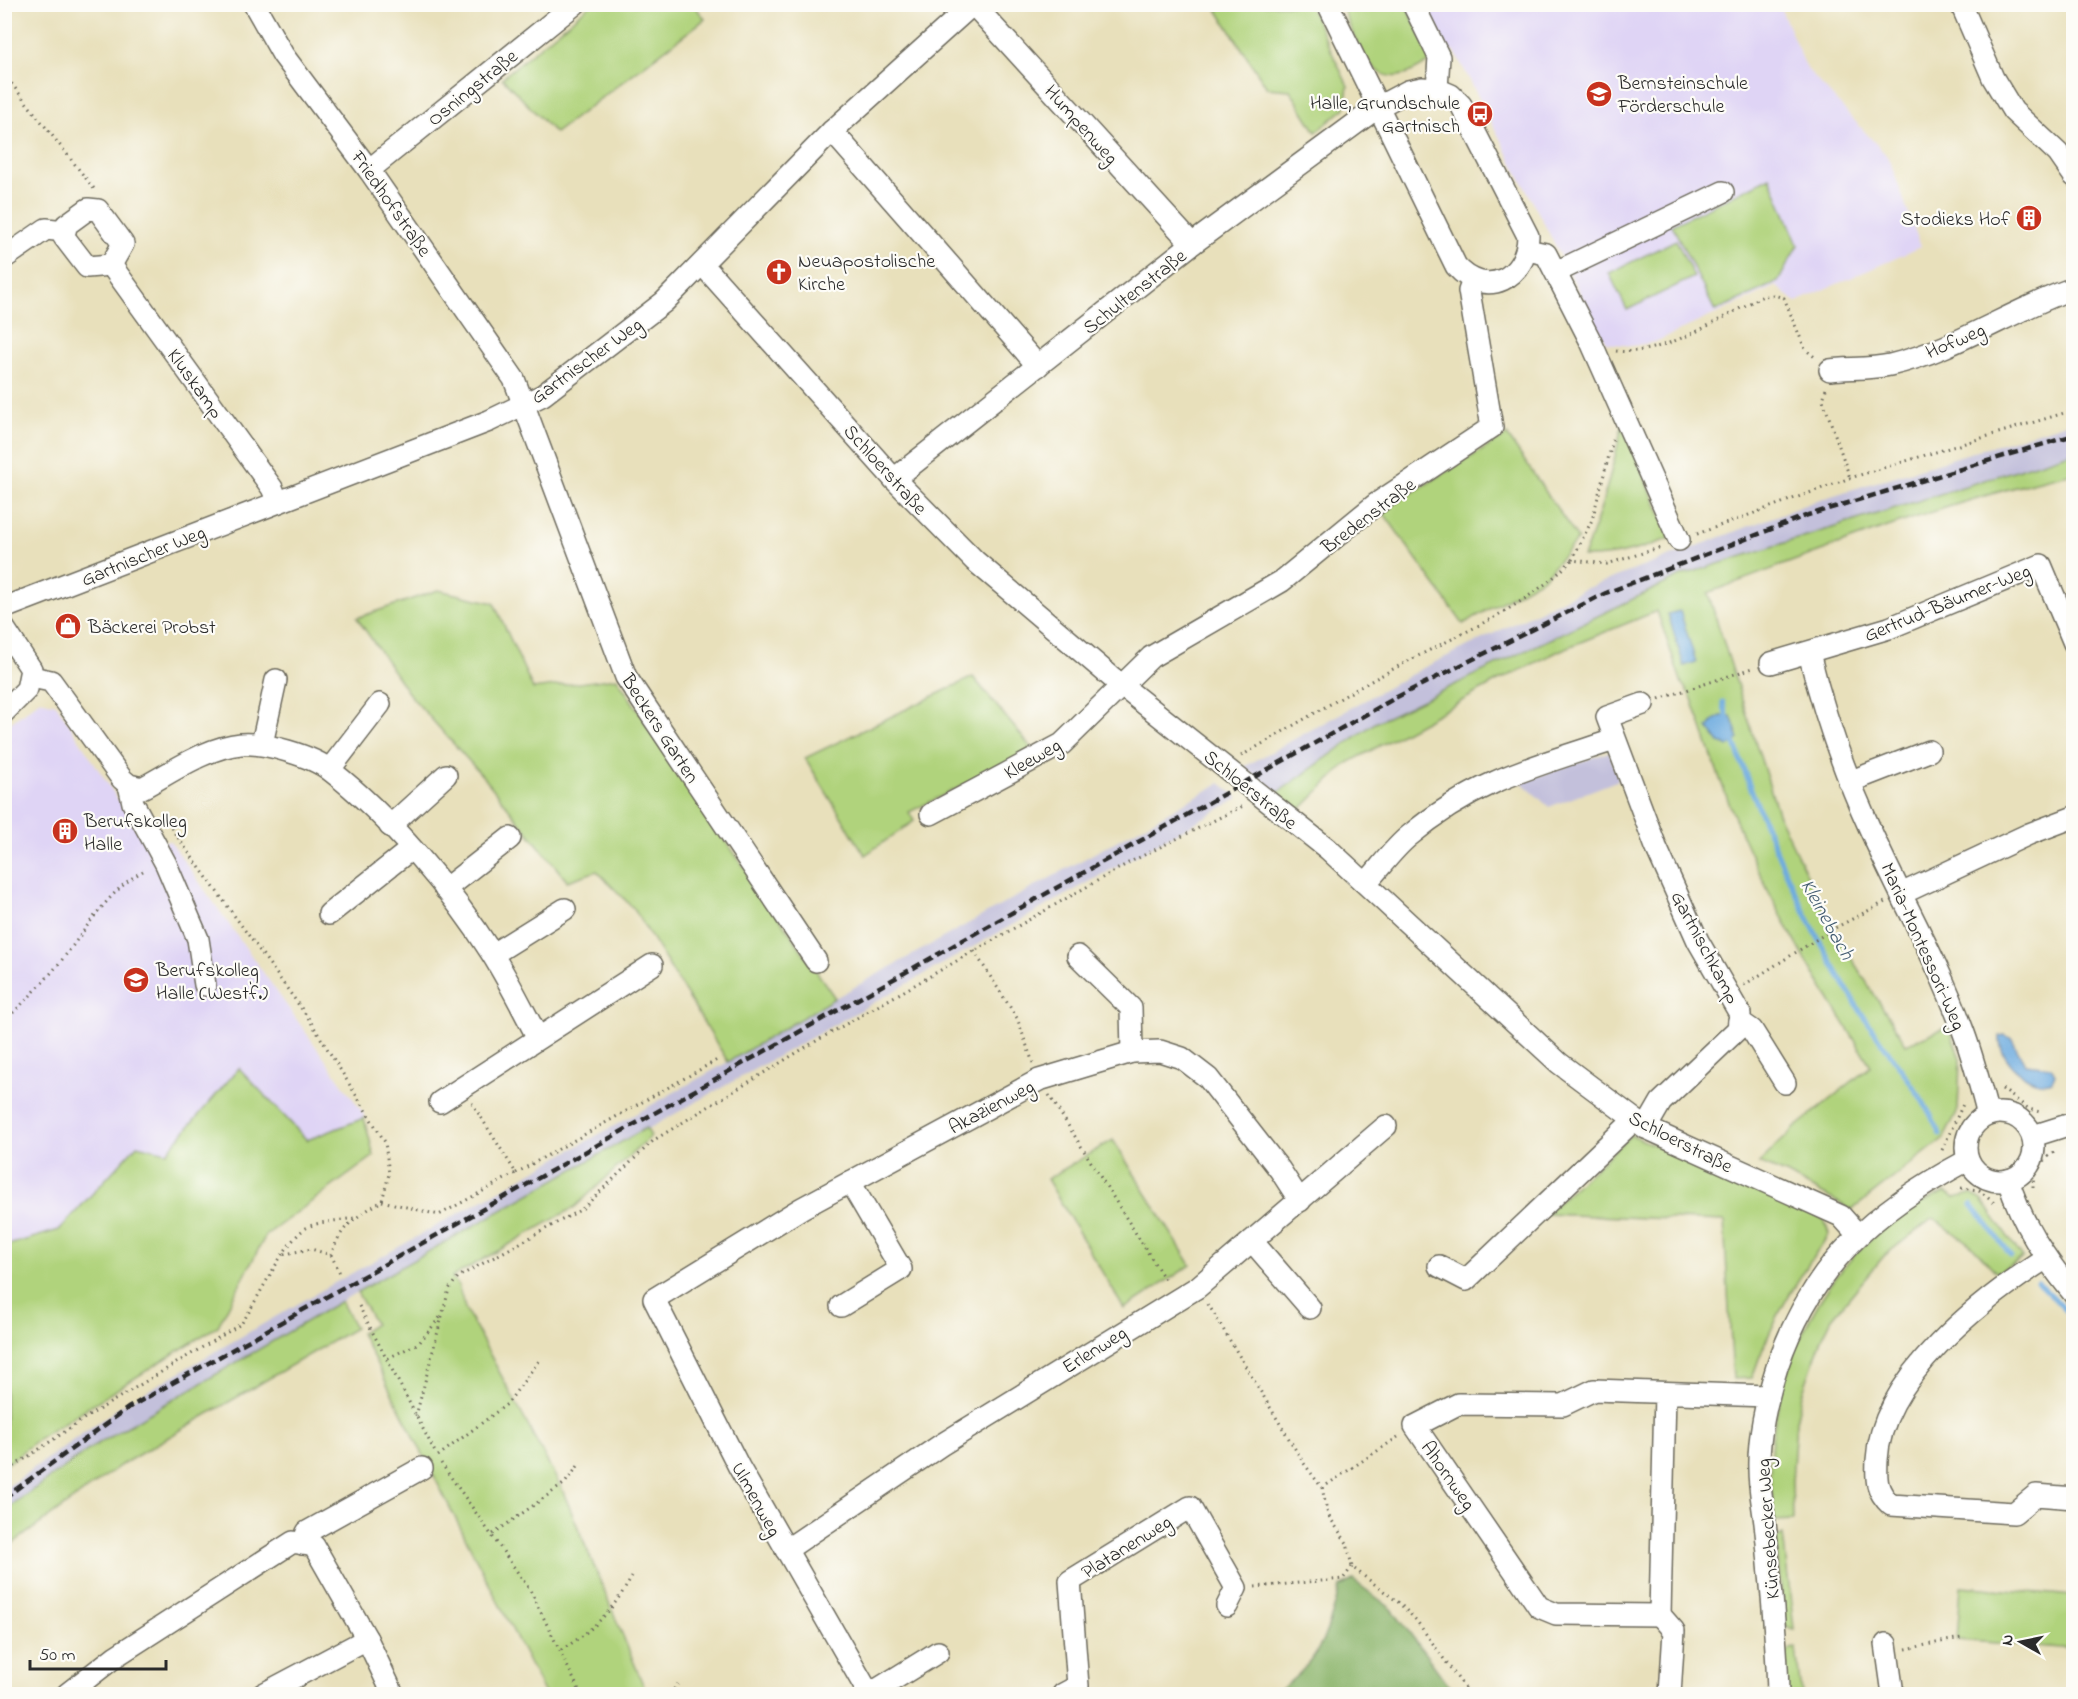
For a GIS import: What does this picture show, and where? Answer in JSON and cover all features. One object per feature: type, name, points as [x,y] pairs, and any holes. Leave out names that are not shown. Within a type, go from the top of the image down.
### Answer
[{"type":"street","name":"Friedhofstraße","points":[[254,4],[283,55],[369,170],[514,379],[525,405]]},
{"type":"street","name":"Osningstraße","points":[[369,170],[575,4]]},
{"type":"street","name":"Gartnischer Weg","points":[[4,608],[525,405],[579,369],[664,302],[703,265],[832,131],[973,4]]},
{"type":"street","name":"Humpenweg","points":[[973,4],[1192,244]]},
{"type":"street","points":[[1328,4],[1378,107],[1456,266],[1473,280],[1494,282],[1505,279],[1521,264],[1527,250],[1528,236],[1461,105],[1451,95],[1437,89],[1422,88],[1408,91],[1378,107]]},
{"type":"street","points":[[1413,4],[1439,57],[1437,89]]},
{"type":"street","points":[[1962,4],[1993,78],[2013,111],[2058,153],[2073,176]]},
{"type":"street","name":"Schultenstraße","points":[[894,479],[1192,244],[1378,107]]},
{"type":"street","points":[[832,131],[1038,366]]},
{"type":"street","points":[[1556,272],[1723,192]]},
{"type":"street","points":[[88,209],[93,209],[98,210],[123,244],[111,265],[87,267],[64,237],[66,225],[88,209]]},
{"type":"street","points":[[4,258],[46,229],[65,231]]},
{"type":"street","points":[[1527,250],[1546,254],[1556,272],[1591,342],[1679,540]]},
{"type":"street","name":"Kluskamp","points":[[111,265],[272,488],[278,502]]},
{"type":"street","name":"Schloerstraße","points":[[703,265],[894,479],[975,561],[1122,686],[1328,849],[1558,1063],[1640,1125],[1841,1216],[1858,1235]]},
{"type":"street","name":"Bredenstraße","points":[[1122,686],[1151,657],[1282,581],[1376,504],[1492,427],[1469,291],[1473,280]]},
{"type":"street","name":"Hofweg","points":[[1830,370],[1890,365],[1961,340],[2036,301],[2073,288]]},
{"type":"street","name":"Beckers Garten","points":[[525,405],[626,677],[816,961]]},
{"type":"street","name":"Gertrud-Bäumer-Weg","points":[[1772,663],[1889,628],[2041,565],[2073,643]]},
{"type":"street","points":[[4,628],[27,660],[31,677],[22,697],[4,712]]},
{"type":"street","name":"Maria-Montessori-Weg","points":[[1809,653],[1824,712],[1849,782],[1870,831],[1903,893],[1962,1028],[1988,1115]]},
{"type":"street","points":[[31,677],[51,681],[122,779],[136,786]]},
{"type":"street","points":[[262,744],[276,680]]},
{"type":"street","name":"Kleeweg","points":[[931,814],[1062,744],[1122,686]]},
{"type":"street","points":[[330,769],[380,704]]},
{"type":"street","name":"Gartnischkamp","points":[[1439,1266],[1466,1280],[1640,1125],[1738,1029],[1740,1014],[1698,941],[1656,847],[1607,717],[1643,705]]},
{"type":"street","points":[[1366,884],[1407,837],[1455,800],[1502,777],[1614,740]]},
{"type":"street","points":[[136,786],[219,749],[240,744],[262,744],[330,769],[390,826],[445,888],[492,954],[538,1038]]},
{"type":"street","points":[[1849,782],[1929,751]]},
{"type":"street","points":[[390,826],[446,775]]},
{"type":"street","points":[[136,786],[133,803],[166,864],[198,939],[205,985]]},
{"type":"street","points":[[1903,893],[2029,834],[2073,817]]},
{"type":"street","points":[[445,888],[510,838]]},
{"type":"street","points":[[329,914],[411,849]]},
{"type":"street","points":[[492,954],[565,909]]},
{"type":"street","points":[[1078,956],[1131,1008],[1132,1052]]},
{"type":"street","points":[[440,1102],[652,965]]},
{"type":"street","points":[[1739,1021],[1752,1030],[1785,1083]]},
{"type":"street","name":"Akazienweg","points":[[654,1299],[802,1208],[1040,1080],[1132,1052],[1160,1051],[1182,1058],[1208,1078],[1280,1170],[1300,1201]]},
{"type":"street","points":[[1999,1112],[2013,1114],[2026,1123],[2033,1136],[2034,1155],[2025,1171],[2008,1180],[1992,1180],[1977,1173],[1968,1160],[1965,1147],[1968,1134],[1975,1122],[1988,1115],[1999,1112]]},
{"type":"street","points":[[2033,1136],[2073,1123]]},
{"type":"street","name":"Erlenweg","points":[[786,1550],[941,1446],[1198,1287],[1386,1126]]},
{"type":"street","name":"Künsebecker Weg","points":[[1778,1695],[1777,1648],[1759,1468],[1767,1396],[1789,1332],[1820,1277],[1858,1235],[1922,1184],[1968,1160]]},
{"type":"street","points":[[2008,1180],[2021,1216],[2045,1259],[2073,1294]]},
{"type":"street","points":[[841,1306],[901,1269],[850,1182]]},
{"type":"street","points":[[1252,1241],[1310,1308]]},
{"type":"street","points":[[2045,1259],[1974,1312],[1919,1366],[1890,1413],[1882,1432],[1878,1449],[1876,1484],[1880,1495],[1891,1505],[2014,1514],[2036,1495],[2073,1498]]},
{"type":"street","name":"Ulmenweg","points":[[654,1299],[739,1467],[870,1695]]},
{"type":"street","name":"Ahornweg","points":[[1660,1615],[1556,1614],[1539,1607],[1415,1426],[1458,1404],[1563,1405],[1594,1390],[1767,1396]]},
{"type":"street","points":[[1665,1393],[1660,1615],[1674,1631],[1670,1695]]},
{"type":"street","points":[[303,1544],[307,1532],[429,1463]]},
{"type":"street","name":"Platanenweg","points":[[1063,1695],[1078,1686],[1070,1581],[1190,1507],[1232,1597]]},
{"type":"street","points":[[67,1695],[116,1656],[293,1542],[314,1546],[367,1640],[393,1695]]},
{"type":"street","points":[[263,1695],[367,1640]]},
{"type":"street","points":[[1886,1649],[1893,1695]]},
{"type":"street","points":[[870,1695],[938,1652]]},
{"type":"path","points":[[4,74],[95,188],[93,209]]},
{"type":"path","points":[[1591,342],[1605,350],[1632,353],[1677,340],[1763,296],[1774,295],[1784,298],[1805,349],[1830,370],[1823,400],[1850,478]]},
{"type":"path","points":[[1223,766],[1371,681],[1517,603],[1546,585],[1572,560],[1592,520],[1620,409]]},
{"type":"path","points":[[1572,560],[1607,564],[1639,557],[1679,540],[1850,478],[2073,410]]},
{"type":"path","points":[[1643,705],[1772,663]]},
{"type":"path","points":[[416,1416],[449,1289],[458,1277],[582,1209],[654,1140],[811,1044],[1131,861],[1261,798]]},
{"type":"path","points":[[170,827],[309,1019],[385,1142],[388,1174],[382,1201],[355,1218],[338,1236],[331,1255]]},
{"type":"path","points":[[4,1021],[64,958],[92,920],[136,875],[166,864]]},
{"type":"path","points":[[1728,995],[1833,929],[1903,893]]},
{"type":"path","points":[[974,951],[1017,1017],[1040,1080],[1178,1299]]},
{"type":"path","points":[[382,1201],[440,1215],[717,1060]]},
{"type":"path","points":[[462,1087],[516,1173]]},
{"type":"path","points":[[2002,1089],[2029,1109],[2045,1113]]},
{"type":"path","points":[[1940,1153],[1946,1147],[1965,1100]]},
{"type":"path","points":[[2032,1193],[2033,1176],[2041,1162],[2056,1150]]},
{"type":"path","points":[[1956,1187],[1979,1190],[1995,1203]]},
{"type":"path","points":[[4,1473],[85,1418],[241,1324],[255,1305],[293,1240],[308,1227],[355,1218]]},
{"type":"path","points":[[284,1254],[311,1249],[331,1255],[341,1275]]},
{"type":"path","points":[[1198,1287],[1303,1462],[1322,1488],[1328,1515],[1347,1543],[1352,1567],[1398,1602],[1416,1620],[1469,1695]]},
{"type":"path","points":[[359,1306],[388,1358],[416,1416],[429,1463],[493,1534],[530,1590],[561,1650],[580,1695]]},
{"type":"path","points":[[388,1358],[419,1342],[442,1314]]},
{"type":"path","points":[[429,1463],[507,1404],[541,1358]]},
{"type":"path","points":[[1322,1488],[1415,1426]]},
{"type":"path","points":[[493,1534],[565,1482],[578,1466]]},
{"type":"path","points":[[1232,1597],[1343,1578],[1352,1567]]},
{"type":"path","points":[[561,1650],[588,1633],[615,1606],[632,1577]]},
{"type":"path","points":[[1886,1649],[1961,1638]]},
{"type":"path","points":[[670,1695],[678,1684]]},
{"type":"shaded area","points":[[1341,5],[1779,5],[1807,69],[1888,157],[1921,247],[1796,302],[1776,286],[1655,342],[1632,346],[1606,343],[1454,50],[1408,73],[1392,77],[1384,75],[1371,67]]},
{"type":"shaded area","points":[[2073,421],[2073,452],[1683,575],[1375,723],[1276,794],[1244,767],[1421,669],[1582,590],[1815,501]]},
{"type":"shaded area","name":"Berufskolleg Halle (Westf.)","points":[[40,700],[56,704],[148,846],[170,841],[363,1113],[374,1156],[266,1235],[218,1326],[39,1438],[5,1466],[4,728]]},
{"type":"shaded area","points":[[1609,752],[1619,780],[1549,807],[1521,782]]},
{"type":"shaded area","points":[[1220,783],[1239,798],[357,1292],[94,1446],[5,1510],[4,1489],[121,1406],[322,1290],[728,1062],[835,998]]},
{"type":"green space","points":[[590,5],[694,5],[705,19],[555,133],[502,78]]},
{"type":"green space","points":[[1214,5],[1309,5],[1348,86],[1345,108],[1316,132],[1290,90],[1267,88]]},
{"type":"green space","points":[[1341,5],[1406,5],[1433,60],[1412,72],[1399,76],[1387,76],[1377,71],[1361,51]]},
{"type":"green space","points":[[1770,177],[1798,245],[1778,282],[1715,311],[1672,225]]},
{"type":"green space","points":[[1676,240],[1694,277],[1627,310],[1609,273]]},
{"type":"green space","points":[[1622,426],[1671,538],[1617,554],[1583,557],[1606,493]]},
{"type":"green space","points":[[1507,435],[1578,539],[1542,579],[1463,624],[1382,511]]},
{"type":"green space","points":[[2073,452],[2073,473],[1934,511],[1708,593],[1780,819],[1837,936],[1906,1044],[1949,1026],[1960,1059],[1958,1110],[1944,1138],[1852,1210],[1788,1175],[1759,1163],[1798,1125],[1871,1066],[1804,956],[1745,842],[1716,770],[1691,696],[1682,684],[1657,611],[1561,650],[1498,681],[1346,764],[1298,812],[1276,794],[1375,723],[1683,575]]},
{"type":"green space","points":[[438,590],[494,603],[533,689],[617,678],[678,772],[835,998],[728,1062],[634,909],[597,871],[567,881],[486,780],[409,694],[357,618]]},
{"type":"green space","points":[[973,677],[1034,751],[909,812],[914,821],[865,855],[805,758]]},
{"type":"green space","points":[[239,1068],[307,1140],[364,1118],[374,1156],[266,1235],[218,1326],[39,1438],[5,1466],[5,1246],[59,1230],[137,1145],[167,1152]]},
{"type":"green space","points":[[646,1128],[651,1136],[575,1207],[452,1277],[458,1285],[465,1308],[562,1489],[647,1694],[545,1694],[361,1333],[375,1324],[357,1292]]},
{"type":"green space","points":[[1631,1135],[1824,1219],[1829,1234],[1785,1303],[1752,1378],[1733,1379],[1724,1221],[1545,1214]]},
{"type":"green space","points":[[1113,1140],[1191,1265],[1124,1309],[1047,1179]]},
{"type":"green space","points":[[1945,1192],[1955,1198],[1971,1194],[1982,1200],[2023,1258],[1997,1273],[1971,1245],[1933,1218],[1884,1256],[1832,1318],[1823,1336],[1802,1394],[1796,1422],[1792,1482],[1793,1520],[1775,1521],[1770,1462],[1775,1420],[1785,1379],[1800,1339],[1820,1302],[1844,1267],[1873,1237],[1907,1211]]},
{"type":"green space","points":[[341,1301],[355,1328],[121,1465],[5,1549],[5,1510],[94,1446]]},
{"type":"green space","points":[[1783,1535],[1794,1629],[1785,1627],[1776,1539]]},
{"type":"green space","points":[[1353,1580],[1392,1609],[1455,1694],[1273,1694],[1289,1683],[1311,1661],[1325,1635],[1340,1587]]},
{"type":"green space","points":[[1961,1586],[2073,1596],[2073,1649],[1957,1640]]},
{"type":"green space","points":[[1796,1648],[1801,1694],[1787,1694],[1785,1654],[1790,1649]]},
{"type":"water","points":[[1680,611],[1696,662],[1684,666],[1668,614]]},
{"type":"water","points":[[1721,716],[1731,716],[1739,739],[1729,746],[1719,743],[1708,728],[1714,720]]},
{"type":"water","points":[[2005,1035],[2012,1039],[2025,1064],[2051,1067],[2055,1074],[2052,1081],[2044,1083],[2035,1081],[2017,1070],[2004,1054],[2000,1036]]},
{"type":"waterway","name":"Kleinebach","points":[[1723,702],[1728,721]]},
{"type":"waterway","name":"Kleinebach","points":[[1732,736],[1772,840],[1819,940],[1866,1021],[1922,1100],[1940,1134]]},
{"type":"waterway","name":"Kleinebach","points":[[1972,1205],[2011,1256]]},
{"type":"waterway","name":"Kleinebach","points":[[2038,1283],[2072,1316]]},
{"type":"railway","points":[[4,1498],[128,1408],[1397,697],[1606,593],[1808,515],[2074,435]]},
{"type":"place","name":"Bernsteinschule Förderschule","points":[[1599,94]]},
{"type":"place","name":"Halle, Grundschule Gartnisch","points":[[1480,114]]},
{"type":"place","name":"Stodieks Hof","points":[[2029,218]]},
{"type":"place","name":"Neuapostolische Kirche","points":[[779,272]]},
{"type":"place","name":"Bäckerei Probst","points":[[68,626]]},
{"type":"place","name":"Berufskolleg Halle","points":[[65,831]]},
{"type":"place","name":"Berufskolleg Halle (Westf.)","points":[[136,980]]}]
